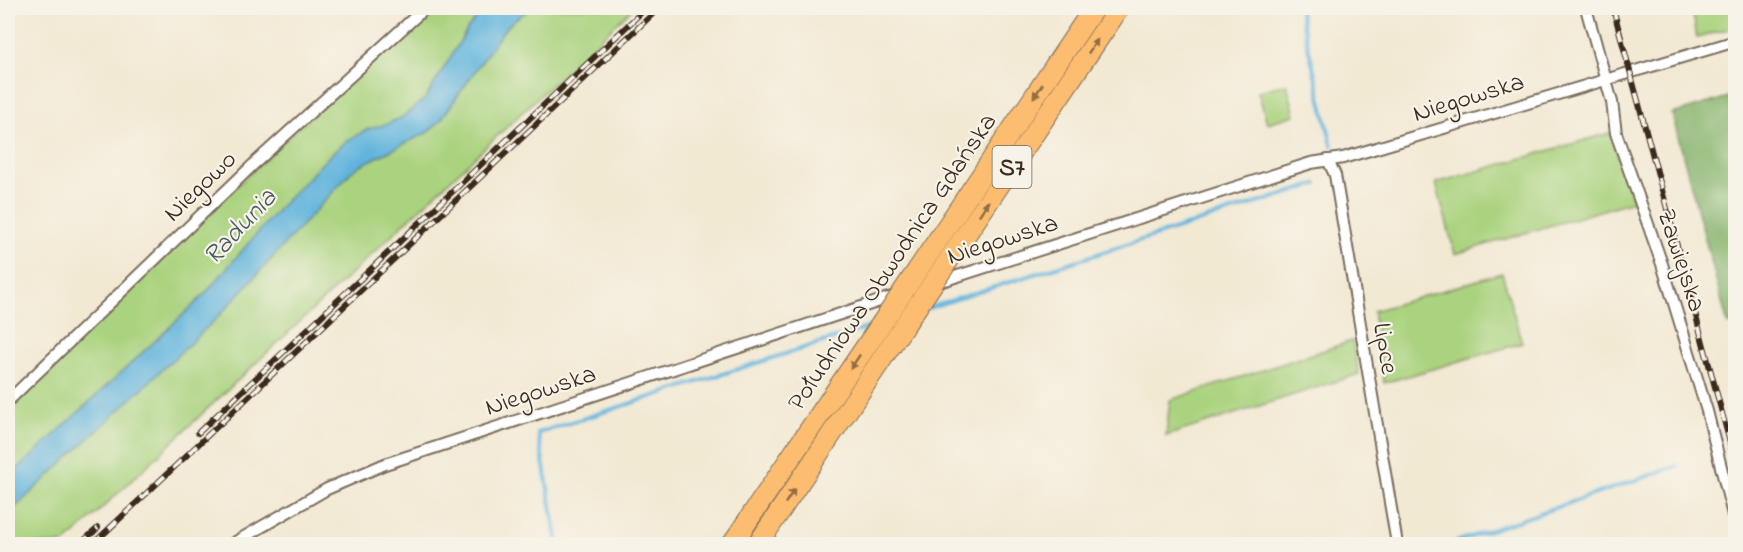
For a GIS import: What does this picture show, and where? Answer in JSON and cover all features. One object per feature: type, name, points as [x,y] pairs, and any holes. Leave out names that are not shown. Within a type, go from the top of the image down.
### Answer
[{"type":"highway","name":"Południowa Obwodnica Gdańska","points":[[732,544],[1094,8]]},
{"type":"highway","name":"Południowa Obwodnica Gdańska","points":[[758,544],[1119,8]]},
{"type":"street","name":"Niegowo","points":[[8,401],[247,170],[425,8]]},
{"type":"street","name":"Zawiejska","points":[[1586,8],[1612,102],[1616,133],[1662,264],[1707,411],[1736,527]]},
{"type":"street","name":"Niegowska","points":[[232,544],[327,489],[385,464],[845,312],[1311,163],[1342,158],[1736,41]]},
{"type":"street","name":"Lipce","points":[[1328,160],[1335,175],[1397,544]]},
{"type":"green space","points":[[431,8],[485,8],[468,28],[426,98],[401,118],[348,140],[330,155],[281,206],[202,297],[8,478],[8,406],[289,136]]},
{"type":"green space","points":[[532,8],[633,8],[64,544],[8,544],[8,514],[216,319],[351,172],[428,132],[440,121],[503,31]]},
{"type":"green space","points":[[1692,8],[1735,8],[1735,27],[1697,38]]},
{"type":"green space","points":[[1287,84],[1295,115],[1267,123],[1258,91]]},
{"type":"green space","points":[[1735,95],[1736,322],[1728,325],[1672,114]]},
{"type":"green space","points":[[1610,133],[1633,201],[1455,254],[1436,183]]},
{"type":"green space","points":[[1502,273],[1522,343],[1384,383],[1373,311]]},
{"type":"green space","points":[[1352,341],[1359,374],[1166,436],[1170,400]]},
{"type":"water","points":[[485,8],[532,8],[503,31],[440,121],[428,132],[351,172],[216,319],[8,514],[8,478],[202,297],[281,206],[330,155],[348,140],[368,129],[401,118],[426,98],[468,28]]},
{"type":"waterway","points":[[1299,8],[1332,146]]},
{"type":"waterway","points":[[925,309],[1317,184]]},
{"type":"waterway","points":[[558,544],[538,433],[870,327]]},
{"type":"waterway","points":[[1450,544],[1677,466]]},
{"type":"railway","points":[[198,433],[646,8]]},
{"type":"railway","points":[[93,544],[659,8]]},
{"type":"railway","points":[[1613,8],[1736,465]]},
{"type":"railway","points":[[80,544],[98,528]]},
{"type":"water label","name":"Radunia","points":[[239,226]]}]
